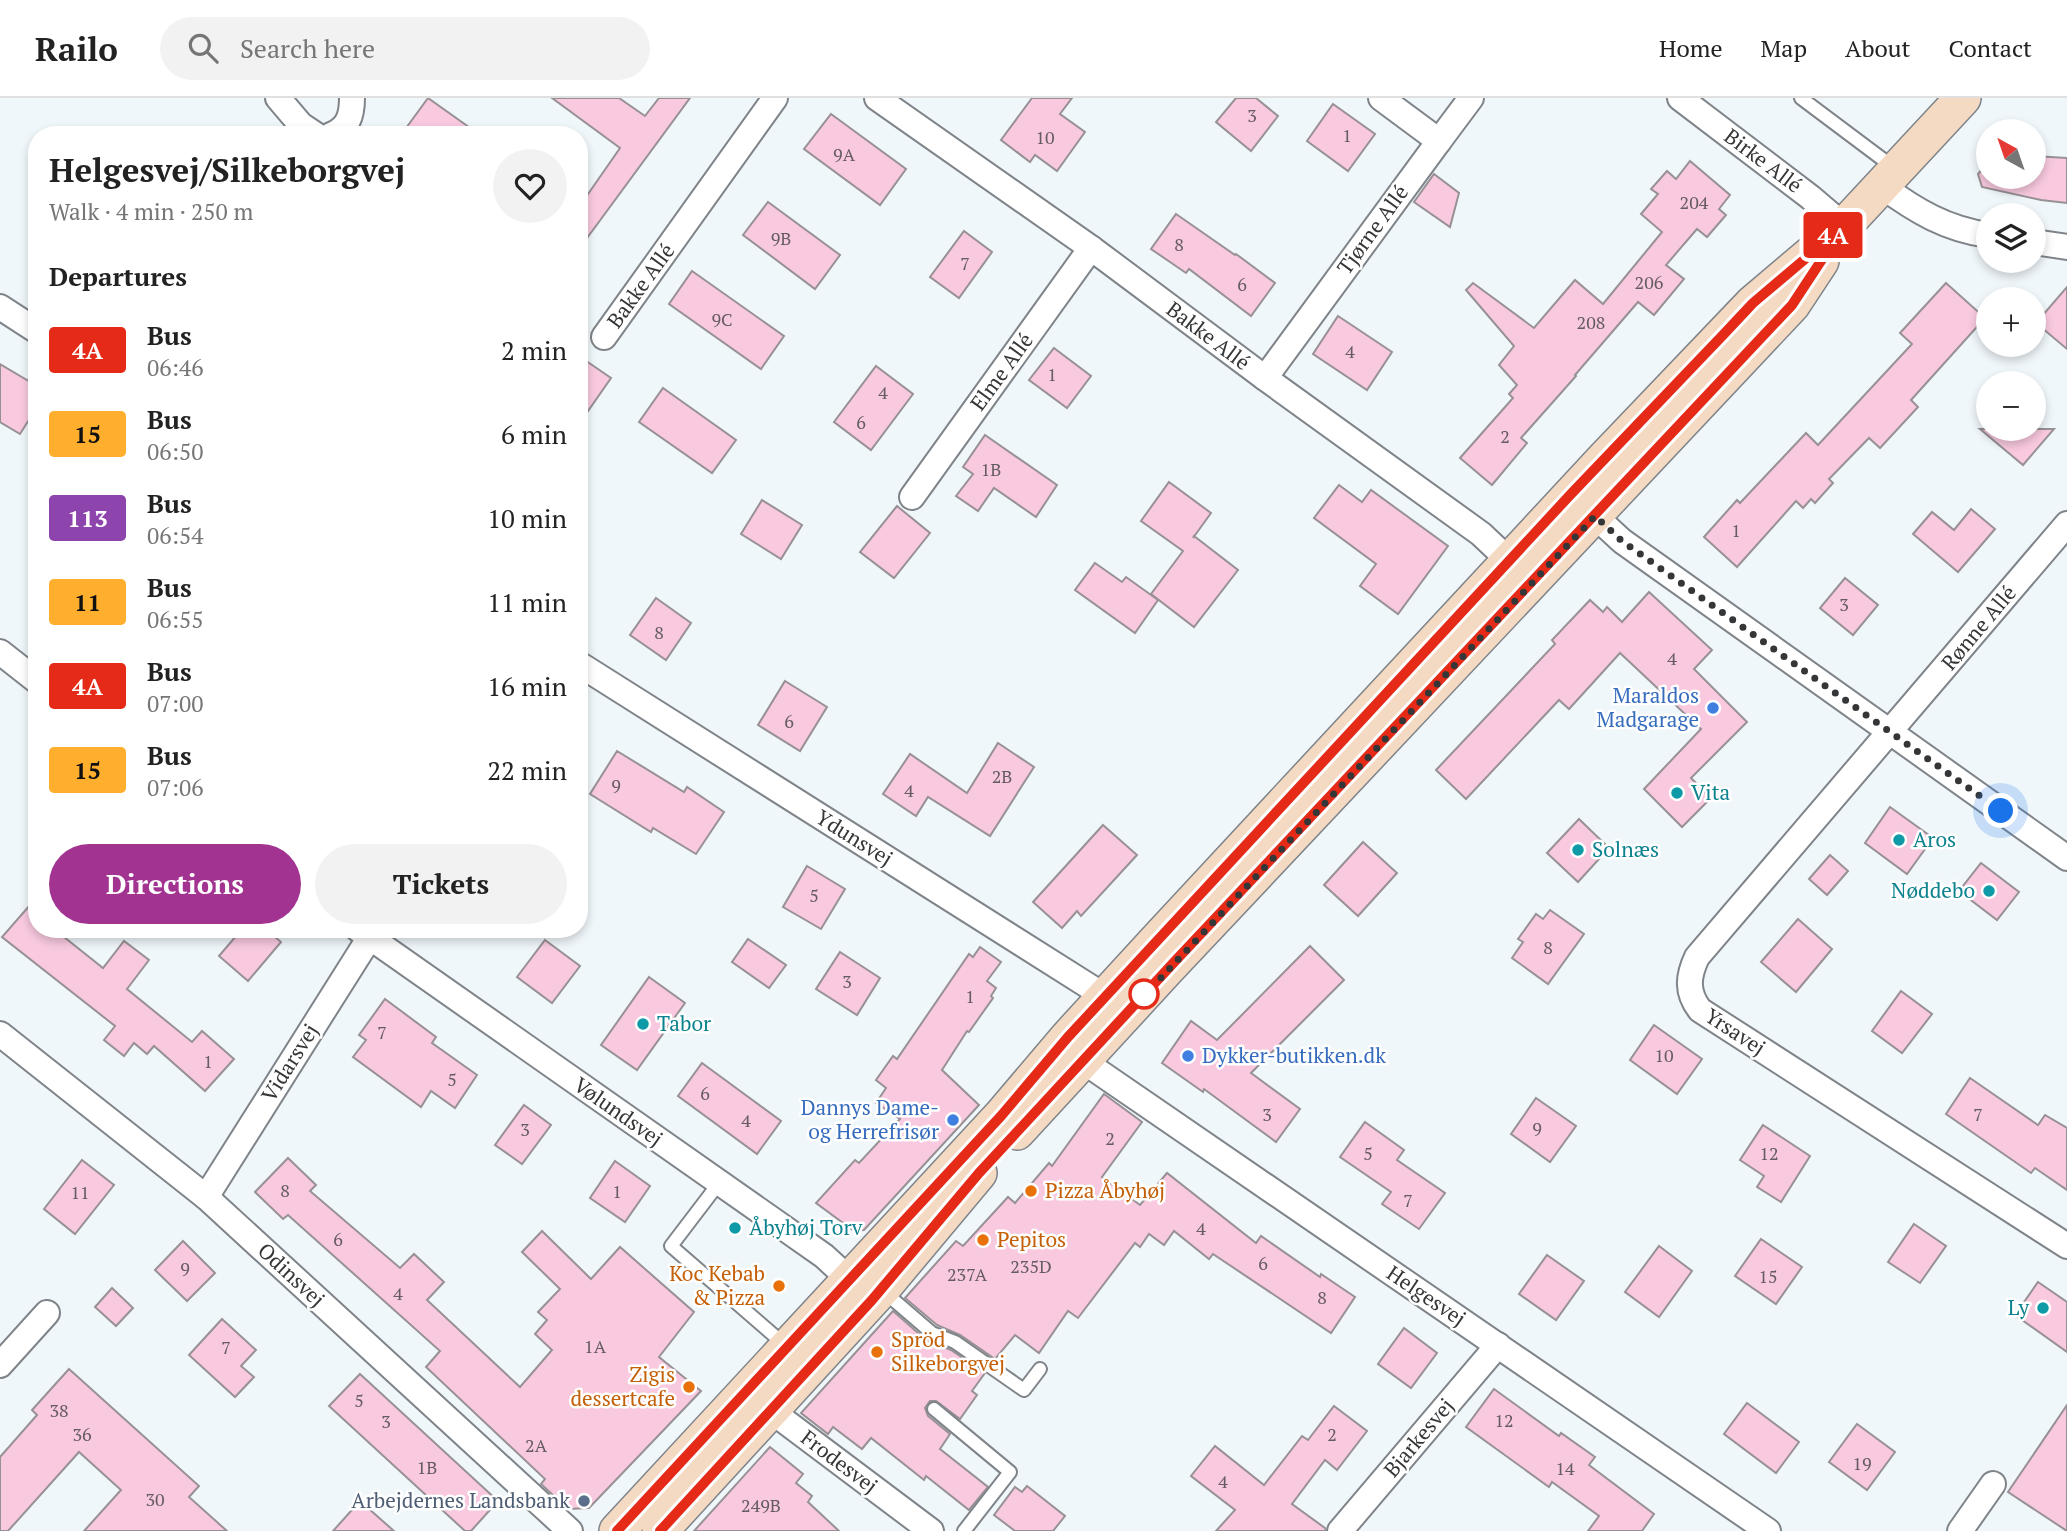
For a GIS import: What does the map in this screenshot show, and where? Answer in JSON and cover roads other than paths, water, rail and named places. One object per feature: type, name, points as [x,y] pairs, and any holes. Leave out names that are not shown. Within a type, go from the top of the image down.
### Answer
[{"type":"street","points":[[278,98],[302,126]]},
{"type":"street","points":[[345,126],[350,119],[352,98]]},
{"type":"street","name":"Bakke Allé","points":[[604,337],[775,98]]},
{"type":"street","name":"Bakke Allé","points":[[877,98],[1091,248],[1265,379],[1481,534],[1521,572]]},
{"type":"street","points":[[1381,98],[1439,141],[1471,98]]},
{"type":"street","name":"Birke Allé","points":[[1680,98],[1844,226]]},
{"type":"street","points":[[617,1531],[759,1402],[979,1173],[1083,1061],[1116,1006],[1583,505],[1792,305],[1844,226],[1963,98]]},
{"type":"street","name":"Tjørne Allé","points":[[1265,379],[1439,141]]},
{"type":"street","points":[[1889,178],[1915,210],[1940,223],[1976,233]]},
{"type":"street","points":[[2046,244],[2067,247]]},
{"type":"street","name":"Elme Allé","points":[[912,497],[1091,248]]},
{"type":"street","points":[[0,307],[28,325]]},
{"type":"street","points":[[1583,505],[1622,541],[2067,858]]},
{"type":"street","name":"Rønne Allé","points":[[1891,731],[2067,524]]},
{"type":"street","points":[[0,652],[28,674]]},
{"type":"street","name":"Ydunsvej","points":[[588,670],[1116,1006]]},
{"type":"street","name":"Yrsavej","points":[[1891,731],[1697,957],[1689,982],[1691,999],[1700,1010],[2067,1246]]},
{"type":"street","name":"Vidarsvej","points":[[206,1197],[363,938]]},
{"type":"street","name":"Vølundsvej","points":[[375,938],[868,1290]]},
{"type":"street","points":[[660,1531],[759,1402],[788,1347],[868,1290],[1001,1116],[1068,1037],[1116,1006]]},
{"type":"street","name":"Odinsvej","points":[[0,1034],[206,1197],[570,1531]]},
{"type":"street","name":"Helgesvej","points":[[1083,1061],[1768,1531]]},
{"type":"street","points":[[0,1365],[47,1313]]},
{"type":"street","name":"Bjarkesvej","points":[[1340,1531],[1498,1345]]},
{"type":"street","name":"Frodesvej","points":[[759,1402],[931,1531]]},
{"type":"street","points":[[1961,1531],[1993,1484]]},
{"type":"lane","points":[[1801,98],[1889,178]]},
{"type":"lane","points":[[719,1183],[671,1246],[788,1347]]},
{"type":"lane","points":[[868,1290],[932,1333],[955,1342],[1024,1390],[1040,1369]]},
{"type":"lane","points":[[934,1409],[1010,1472],[964,1531]]},
{"type":"place","name":"Maraldos Madgarage","points":[[1713,708]]},
{"type":"place","name":"Vita","points":[[1677,793]]},
{"type":"place","name":"Aros","points":[[1899,840]]},
{"type":"place","name":"Solnæs","points":[[1578,850]]},
{"type":"place","name":"Nøddebo","points":[[1989,891]]},
{"type":"place","name":"Tabor","points":[[643,1024]]},
{"type":"place","name":"Dykker-butikken.dk","points":[[1188,1056]]},
{"type":"place","name":"Dannys Dame- og Herrefrisør","points":[[953,1120]]},
{"type":"place","name":"Pizza Åbyhøj","points":[[1031,1191]]},
{"type":"place","name":"Åbyhøj Torv","points":[[735,1228]]},
{"type":"place","name":"Pepitos","points":[[983,1240]]},
{"type":"place","name":"Koc Kebab & Pizza","points":[[779,1286]]},
{"type":"place","name":"Ly","points":[[2043,1308]]},
{"type":"place","name":"Spröd Silkeborgvej","points":[[877,1352]]},
{"type":"place","name":"Zigis dessertcafe","points":[[689,1387]]},
{"type":"place","name":"Arbejdernes Landsbank","points":[[584,1501]]}]
